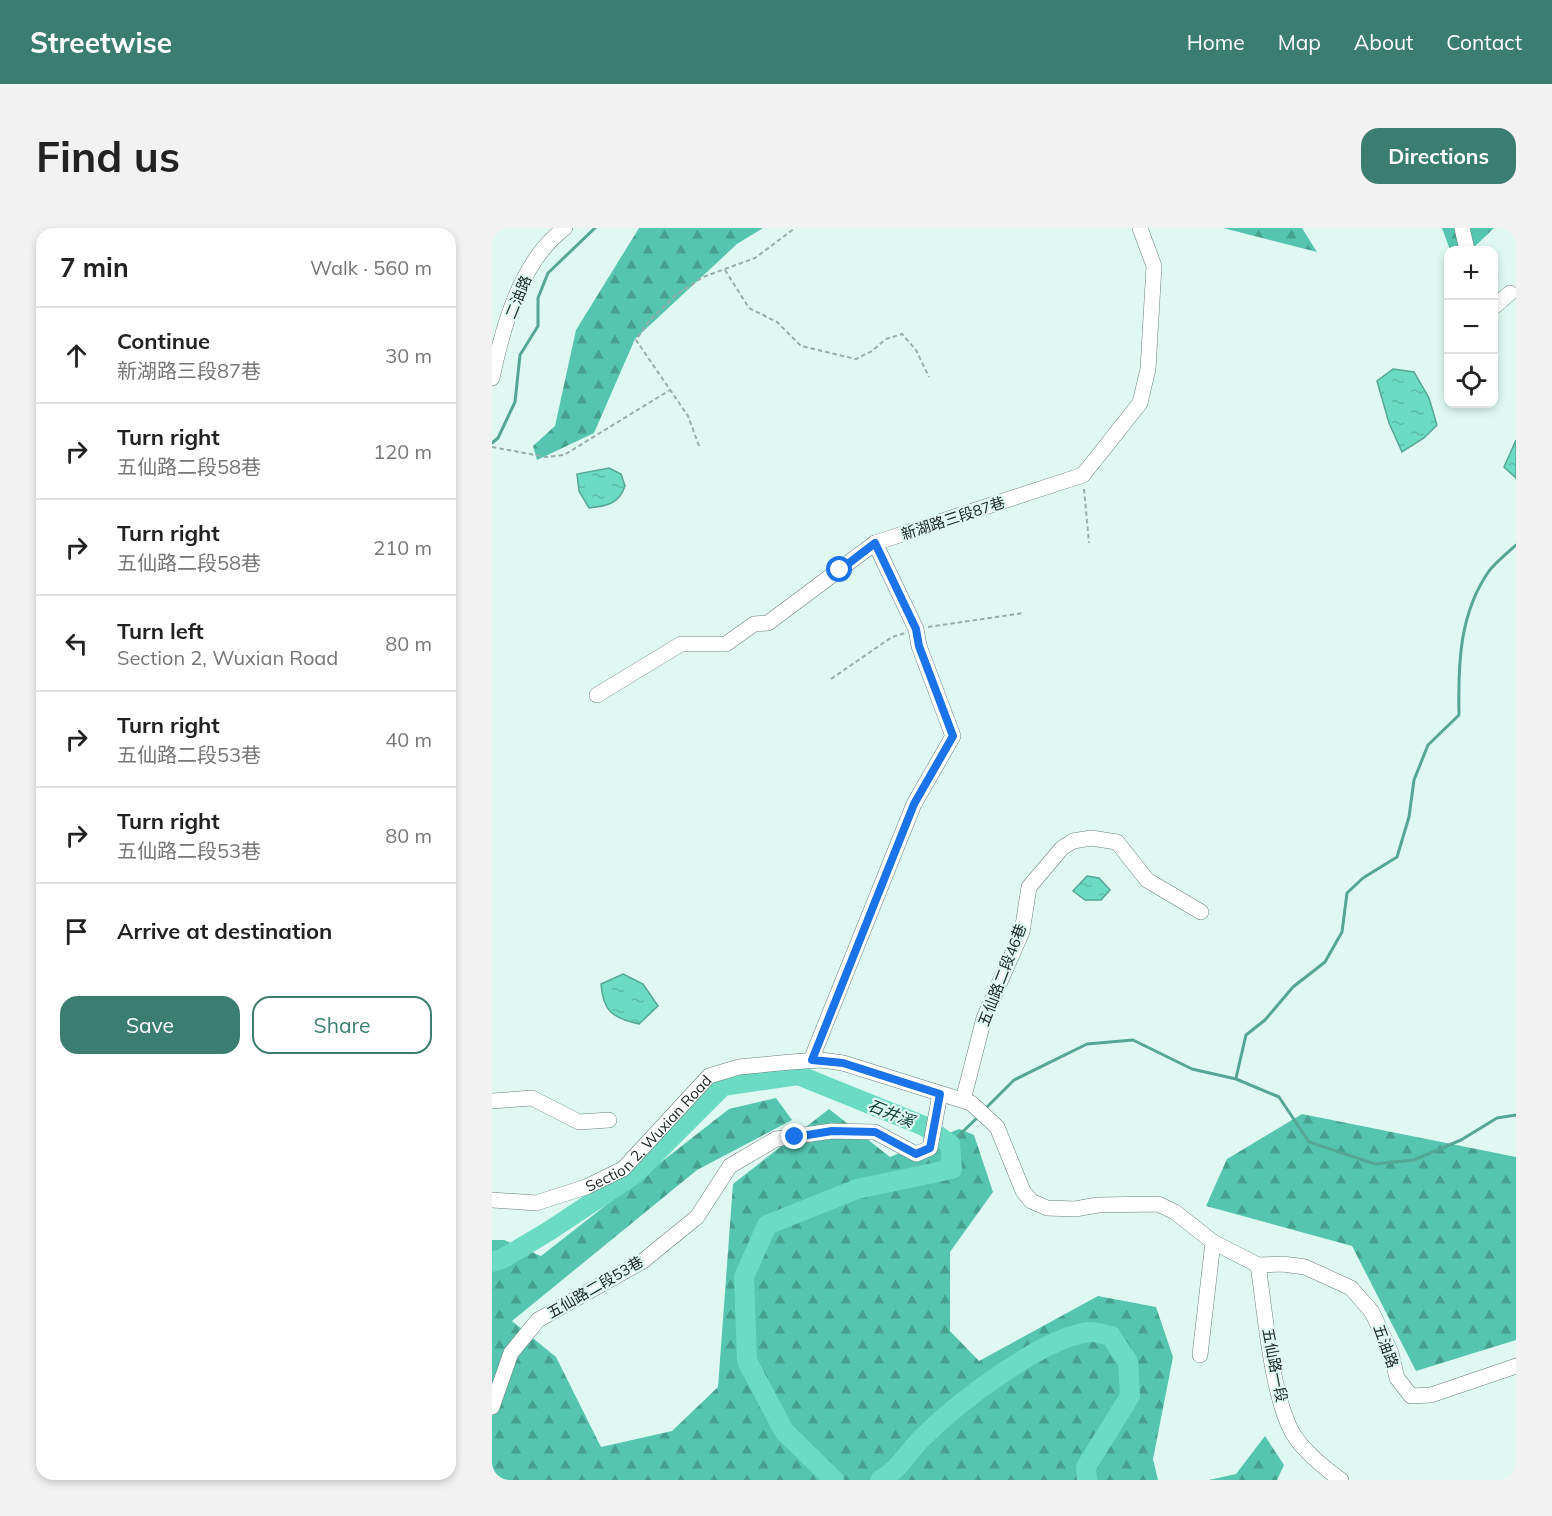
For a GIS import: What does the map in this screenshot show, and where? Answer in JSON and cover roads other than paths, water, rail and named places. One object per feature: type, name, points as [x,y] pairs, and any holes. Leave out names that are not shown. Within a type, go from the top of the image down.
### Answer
[{"type":"street","name":"二油路","points":[[492,378],[514,305],[536,256],[551,238],[565,228]]},
{"type":"street","name":"新湖路三段87巷","points":[[597,695],[681,644],[726,644],[754,624],[768,624],[875,543],[1083,475],[1140,403],[1148,369],[1154,266],[1140,228]]},
{"type":"street","points":[[1462,228],[1466,246]]},
{"type":"street","points":[[1498,303],[1510,293]]},
{"type":"street","points":[[812,1060],[914,804],[953,736],[919,646],[916,629],[875,543]]},
{"type":"street","name":"五仙路二段46巷","points":[[967,1102],[984,1018],[1022,932],[1029,887],[1062,848],[1073,841],[1091,838],[1117,842],[1147,880],[1201,912]]},
{"type":"street","name":"Section 2, Wuxian Road","points":[[492,1200],[536,1203],[586,1187],[623,1169],[709,1076],[739,1067],[812,1060],[843,1063],[967,1102],[997,1126],[1023,1191],[1031,1202],[1047,1208],[1075,1209],[1098,1205],[1158,1204],[1175,1212],[1213,1242],[1258,1265]]},
{"type":"street","name":"五仙路二段53巷","points":[[492,1407],[511,1353],[538,1320],[643,1261],[697,1217],[730,1166],[776,1139],[832,1131],[875,1132],[916,1154],[930,1148],[940,1094]]},
{"type":"street","points":[[492,1101],[532,1098],[579,1122],[609,1120]]},
{"type":"street","points":[[1200,1355],[1213,1242]]},
{"type":"street","name":"五油路","points":[[1258,1265],[1283,1264],[1305,1267],[1351,1288],[1372,1312],[1390,1353],[1397,1378],[1411,1396],[1431,1395],[1516,1365]]},
{"type":"street","name":"五仙路一段","points":[[1258,1265],[1278,1392],[1292,1431],[1307,1452],[1341,1480]]},
{"type":"water","points":[[1393,369],[1414,372],[1429,398],[1437,425],[1424,438],[1402,452],[1389,423],[1377,381]]},
{"type":"water","points":[[1516,440],[1516,478],[1504,467]]},
{"type":"water","points":[[609,468],[621,474],[625,486],[622,492],[612,503],[589,508],[579,491],[577,474]]},
{"type":"water","points":[[1087,876],[1099,878],[1110,890],[1101,900],[1085,900],[1073,891]]},
{"type":"water","points":[[623,974],[643,984],[658,1006],[639,1024],[616,1016],[604,1001],[601,984]]},
{"type":"waterway","points":[[492,443],[498,438],[515,402],[520,355],[538,326],[538,298],[548,273],[595,228]]},
{"type":"waterway","points":[[1236,1078],[1246,1035],[1265,1020],[1293,987],[1325,962],[1342,932],[1347,893],[1363,878],[1397,857],[1409,817],[1414,780],[1428,745],[1459,715],[1462,640],[1472,605],[1489,571],[1516,545]]},
{"type":"waterway","points":[[985,1109],[1014,1080],[1087,1044],[1133,1040],[1192,1069],[1236,1079],[1279,1097],[1309,1142],[1375,1164],[1414,1160],[1461,1140],[1497,1118],[1516,1115]]},
{"type":"waterway","name":"石井溪","points":[[492,1262],[502,1259],[549,1231],[635,1174],[723,1086],[798,1075],[924,1126],[950,1144],[952,1169],[857,1189],[767,1225],[744,1277],[747,1361],[784,1431],[834,1480]]},
{"type":"waterway","points":[[950,1144],[979,1116]]},
{"type":"waterway","name":"石井溪","points":[[880,1480],[898,1466],[937,1424],[1000,1374],[1047,1346],[1069,1337],[1091,1332],[1111,1336],[1128,1362],[1130,1396],[1086,1467],[1087,1480]]}]
